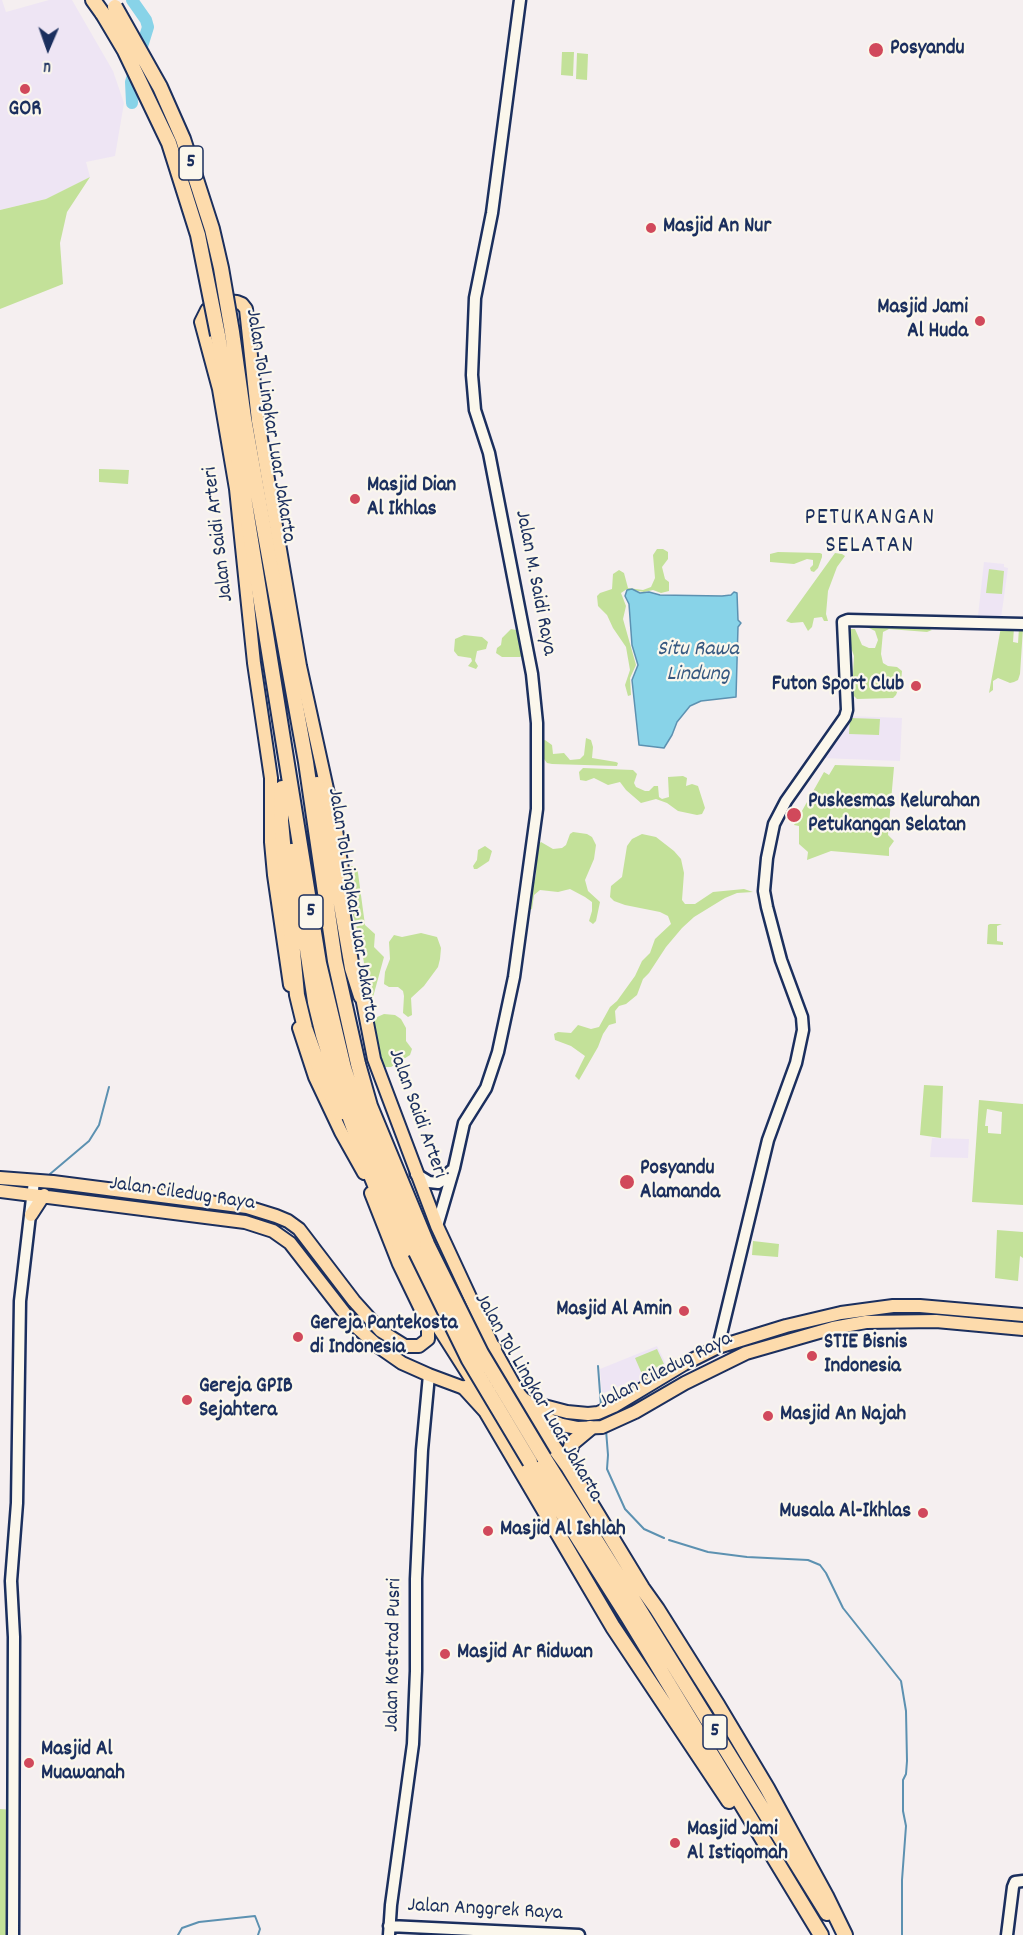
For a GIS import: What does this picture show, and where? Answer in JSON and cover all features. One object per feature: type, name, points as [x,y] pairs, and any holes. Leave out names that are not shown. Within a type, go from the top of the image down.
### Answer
[{"type":"highway","name":"Jalan Tol Lingkar Luar Jakarta","points":[[93,0],[125,51],[169,143],[198,235],[218,335],[322,973],[344,1068],[358,1110],[422,1248],[469,1360],[821,1935]]},
{"type":"highway","name":"Jalan Tol Lingkar Luar Jakarta","points":[[112,3],[160,87],[183,139],[214,238],[306,762],[334,961],[370,1106],[422,1248],[544,1458],[799,1859],[843,1935]]},
{"type":"highway","points":[[254,558],[250,579],[315,1002],[331,1062],[366,1163],[399,1247],[429,1308],[482,1394]]},
{"type":"highway","points":[[306,762],[314,772],[325,815],[352,968],[361,996]]},
{"type":"highway","points":[[282,788],[281,821],[297,995],[305,1028],[319,1067],[361,1166]]},
{"type":"highway","points":[[458,1356],[469,1366],[479,1367],[490,1360],[494,1348]]},
{"type":"highway","points":[[465,1388],[486,1411],[613,1627],[754,1839],[767,1849]]},
{"type":"highway","points":[[508,1447],[508,1422],[519,1400],[533,1413],[569,1468],[642,1588],[718,1706],[767,1788],[799,1859]]},
{"type":"highway","points":[[569,1468],[572,1443],[602,1426]]},
{"type":"highway","points":[[508,1447],[512,1434],[521,1427],[532,1427],[548,1439]]},
{"type":"main road","name":"Jalan Saidi Arteri","points":[[412,1347],[421,1346],[427,1341],[428,1323],[399,1264],[361,1166],[315,1077],[301,1037],[291,991],[274,875],[271,842],[271,778],[255,663],[236,489],[219,389],[201,322],[207,310],[225,301],[237,302],[246,309],[260,432],[300,666],[336,830],[361,996],[374,1059],[437,1226],[519,1400]]},
{"type":"main road","name":"Jalan Ciledug Raya","points":[[0,1178],[43,1181],[264,1211],[288,1221],[308,1240],[376,1327],[393,1340],[412,1347]]},
{"type":"main road","name":"Jalan Ciledug Raya","points":[[0,1191],[245,1222],[273,1231],[290,1243],[362,1334],[402,1363],[429,1376],[482,1394],[567,1412],[598,1413],[718,1347],[786,1326],[841,1313],[893,1306],[936,1306],[1023,1314]]},
{"type":"main road","points":[[31,1211],[40,1195]]},
{"type":"main road","points":[[31,1211],[40,1195]]},
{"type":"main road","points":[[936,1306],[936,1322]]},
{"type":"main road","name":"Jalan Ciledug Raya","points":[[533,1413],[562,1425],[577,1428],[602,1426],[643,1407],[726,1361],[746,1353],[816,1332],[866,1322],[936,1322],[1023,1329]]},
{"type":"main road","points":[[741,1339],[746,1353]]},
{"type":"main road","points":[[482,1394],[510,1378]]},
{"type":"main road","points":[[633,1395],[643,1407]]},
{"type":"street","name":"Jalan M. Saidi Raya","points":[[437,1226],[464,1123],[486,1088],[498,1052],[514,977],[537,809],[537,723],[532,674],[489,453],[475,410],[472,375],[475,298],[492,213],[520,0]]},
{"type":"street","points":[[718,1347],[768,1140],[796,1064],[804,1030],[802,1017],[781,960],[768,915],[764,891],[766,869],[774,824],[786,801],[845,717],[847,710],[843,622],[848,620],[1023,624]]},
{"type":"street","points":[[416,1174],[429,1182],[438,1183],[454,1168]]},
{"type":"street","points":[[40,1195],[43,1181]]},
{"type":"street","points":[[14,1935],[14,1658],[11,1581],[17,1503],[20,1301],[31,1211]]},
{"type":"street","name":"Jalan Kostrad Pusri","points":[[389,1930],[412,1744],[416,1671],[416,1579],[422,1450],[429,1376]]},
{"type":"street","points":[[1007,1935],[1013,1887],[1015,1882],[1023,1881]]},
{"type":"street","name":"Jalan Anggrek Raya","points":[[389,1930],[579,1935]]},
{"type":"shaded area","points":[[0,0],[6,12],[49,0],[72,0],[113,71],[124,103],[115,156],[86,162],[90,177],[46,199],[0,210]]},
{"type":"shaded area","points":[[984,562],[1004,564],[1004,567],[1008,568],[1001,618],[978,616]]},
{"type":"shaded area","points":[[848,716],[902,718],[900,761],[821,758]]},
{"type":"shaded area","points":[[932,1138],[969,1139],[968,1158],[930,1157]]},
{"type":"shaded area","points":[[657,1346],[670,1372],[632,1394],[626,1383],[602,1394],[600,1369]]},
{"type":"green space","points":[[562,52],[574,52],[573,76],[561,75]]},
{"type":"green space","points":[[577,53],[588,54],[587,80],[576,79]]},
{"type":"green space","points":[[90,177],[67,212],[60,243],[63,284],[0,309],[0,210],[46,199]]},
{"type":"green space","points":[[99,469],[129,470],[128,484],[99,482]]},
{"type":"green space","points":[[657,549],[668,552],[668,559],[662,567],[665,579],[669,582],[669,591],[661,593],[653,590],[644,592],[627,589],[621,593],[626,606],[623,619],[636,665],[630,678],[631,695],[628,696],[625,685],[630,670],[626,647],[607,615],[598,606],[597,596],[612,589],[613,574],[619,570],[624,573],[628,588],[643,590],[651,587],[655,578],[653,555]]},
{"type":"green space","points":[[778,552],[820,553],[822,557],[814,572],[810,568],[813,560],[807,559],[794,564],[770,562],[770,554]]},
{"type":"green space","points":[[835,553],[845,556],[837,567],[828,591],[826,614],[828,621],[824,621],[822,617],[814,618],[812,627],[808,631],[803,622],[786,621]]},
{"type":"green space","points":[[989,569],[1004,571],[1002,594],[986,593]]},
{"type":"green space","points":[[871,624],[892,628],[924,627],[932,630],[927,632],[889,629],[883,632],[881,654],[883,663],[902,671],[901,682],[893,698],[857,699],[852,694],[854,656],[848,639],[849,631],[855,629],[862,645],[875,648],[878,640],[875,631],[865,626]]},
{"type":"green space","points":[[1001,627],[1014,628],[1013,642],[1018,643],[1019,628],[1023,628],[1020,674],[1018,680],[1014,682],[1010,683],[998,678],[993,681],[993,690],[989,693]]},
{"type":"green space","points":[[511,629],[516,630],[523,642],[523,655],[502,657],[496,653],[497,648],[501,645],[502,638]]},
{"type":"green space","points":[[464,635],[482,637],[488,642],[486,649],[477,651],[475,661],[478,666],[476,669],[468,666],[472,661],[471,658],[458,656],[454,651],[455,639]]},
{"type":"green space","points":[[850,718],[880,719],[879,735],[849,734]]},
{"type":"green space","points":[[586,738],[591,740],[592,758],[616,762],[617,766],[552,764],[547,763],[541,755],[542,741],[545,740],[552,745],[553,754],[564,753],[570,760],[580,759],[584,755]]},
{"type":"green space","points":[[835,765],[894,767],[888,835],[894,841],[889,848],[889,856],[831,851],[807,860],[808,852],[799,844],[799,826],[794,825],[824,772],[829,775]]},
{"type":"green space","points":[[583,768],[633,770],[637,774],[634,783],[636,787],[649,791],[654,786],[658,786],[659,797],[662,799],[669,797],[668,777],[683,776],[687,778],[686,786],[692,784],[698,786],[705,808],[702,814],[697,815],[678,811],[656,799],[641,803],[620,782],[608,785],[594,778],[586,781],[580,780],[579,772]]},
{"type":"green space","points":[[573,832],[587,834],[592,837],[596,845],[594,859],[585,880],[588,891],[600,902],[596,921],[593,924],[589,921],[592,902],[570,889],[558,892],[540,890],[534,895],[532,909],[527,908],[536,875],[537,845],[541,842],[553,849],[562,848]]},
{"type":"green space","points":[[642,834],[656,837],[681,859],[684,873],[682,900],[685,904],[695,904],[713,892],[744,889],[753,892],[737,893],[725,898],[694,917],[682,928],[643,979],[637,995],[615,1011],[616,1023],[609,1025],[603,1034],[579,1080],[575,1076],[585,1056],[571,1046],[555,1040],[554,1034],[571,1033],[578,1025],[591,1029],[599,1027],[610,1007],[617,1001],[635,976],[642,961],[650,953],[655,939],[671,924],[668,916],[660,912],[625,905],[610,897],[611,886],[622,877],[627,846],[632,839]]},
{"type":"green space","points":[[485,846],[492,851],[489,861],[474,869],[478,850]]},
{"type":"green space","points":[[352,866],[357,869],[358,873],[365,925],[375,934],[374,947],[384,957],[373,997],[369,993],[360,939],[353,915],[353,897],[347,869]]},
{"type":"green space","points":[[1002,924],[997,926],[997,941],[1003,942],[1003,945],[987,944],[988,925]]},
{"type":"green space","points":[[421,933],[437,937],[441,948],[440,959],[438,967],[424,986],[411,998],[412,1015],[408,1017],[403,1013],[403,991],[398,987],[389,987],[384,984],[385,972],[390,959],[389,942],[394,935],[402,937]]},
{"type":"green space","points":[[384,1014],[395,1015],[401,1019],[406,1028],[406,1041],[412,1049],[410,1055],[391,1067],[385,1067],[382,1062],[374,1036],[375,1018]]},
{"type":"green space","points":[[924,1085],[943,1086],[941,1138],[920,1135]]},
{"type":"green space","points":[[979,1100],[1023,1104],[1023,1205],[972,1202]],"holes":[[[987,1109],[1002,1112],[1001,1134],[988,1133],[988,1126],[985,1126]]]},
{"type":"green space","points":[[997,1230],[1023,1232],[1023,1258],[1020,1256],[1018,1281],[995,1278]]},
{"type":"green space","points":[[753,1241],[779,1244],[778,1257],[752,1255]]},
{"type":"green space","points":[[657,1349],[664,1364],[642,1374],[635,1358]]},
{"type":"green space","points":[[0,1809],[14,1810],[13,1935],[0,1935]]},
{"type":"water","name":"Situ Rawa Lindung","points":[[632,589],[640,593],[649,592],[660,595],[722,596],[737,593],[738,620],[741,623],[738,627],[736,697],[701,701],[690,706],[677,722],[664,748],[639,745],[632,680],[638,665],[632,645],[629,604],[625,596],[627,590]]},
{"type":"waterway","points":[[132,0],[146,20],[148,27],[131,82],[132,103]]},
{"type":"waterway","points":[[50,1174],[89,1141],[99,1125],[109,1087]]},
{"type":"waterway","points":[[598,1366],[601,1406]]},
{"type":"waterway","points":[[606,1430],[607,1469],[625,1509],[644,1529],[664,1538]]},
{"type":"waterway","points":[[669,1540],[708,1552],[747,1557],[808,1560],[820,1565],[843,1608],[901,1681],[906,1711],[907,1761],[903,1780],[903,1811],[906,1826],[902,1880],[902,1935]]},
{"type":"waterway","points":[[178,1935],[182,1928],[199,1922],[255,1916],[260,1929],[258,1935]]},
{"type":"place","name":"Posyandu","points":[[876,50]]},
{"type":"place","name":"GOR","points":[[25,89]]},
{"type":"place","name":"Masjid An Nur","points":[[651,228]]},
{"type":"place","name":"Masjid Jami Al Huda","points":[[980,321]]},
{"type":"place","name":"Masjid Dian Al Ikhlas","points":[[355,499]]},
{"type":"place","name":"Futon Sport Club","points":[[916,686]]},
{"type":"place","name":"Puskesmas Kelurahan Petukangan Selatan","points":[[794,815]]},
{"type":"place","name":"Posyandu Alamanda","points":[[627,1182]]},
{"type":"place","name":"Masjid Al Amin","points":[[684,1311]]},
{"type":"place","name":"Gereja Pantekosta di Indonesia","points":[[298,1337]]},
{"type":"place","name":"STIE Bisnis Indonesia","points":[[812,1356]]},
{"type":"place","name":"Gereja GPIB Sejahtera","points":[[187,1400]]},
{"type":"place","name":"Masjid An Najah","points":[[768,1416]]},
{"type":"place","name":"Musala Al-Ikhlas","points":[[923,1513]]},
{"type":"place","name":"Masjid Al Ishlah","points":[[488,1531]]},
{"type":"place","name":"Masjid Ar Ridwan","points":[[445,1654]]},
{"type":"place","name":"Masjid Al Muawanah","points":[[29,1763]]},
{"type":"place","name":"Masjid Jami Al Istiqomah","points":[[675,1843]]},
{"type":"district","name":"PETUKANGAN SELATAN","points":[[870,534]]}]
